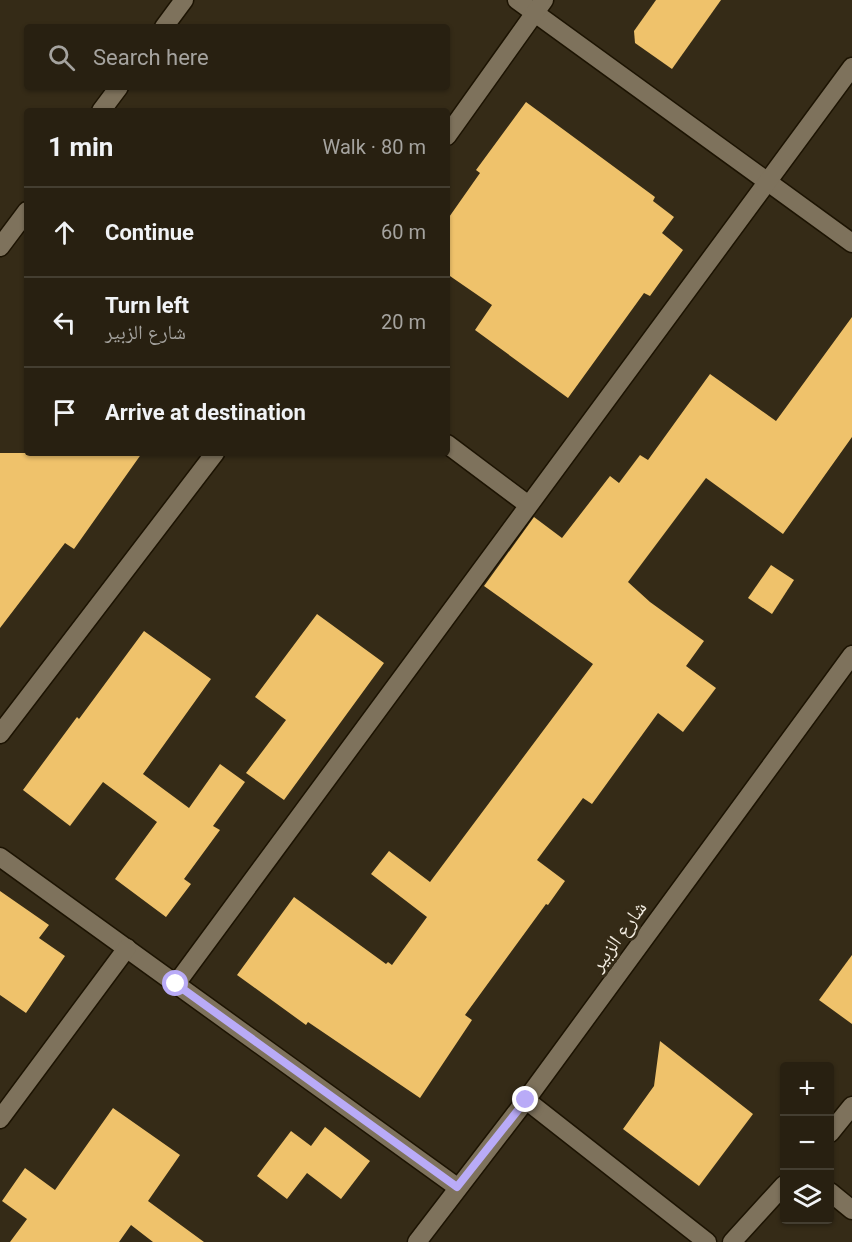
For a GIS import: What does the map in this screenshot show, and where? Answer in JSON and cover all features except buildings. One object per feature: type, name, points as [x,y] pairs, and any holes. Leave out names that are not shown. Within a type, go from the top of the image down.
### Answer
[{"type":"street","points":[[166,24],[184,0]]},
{"type":"street","points":[[517,0],[539,6],[852,243]]},
{"type":"street","points":[[450,132],[539,6]]},
{"type":"street","points":[[176,984],[527,504],[852,67]]},
{"type":"street","points":[[103,108],[117,90]]},
{"type":"street","points":[[0,247],[24,215]]},
{"type":"street","points":[[450,446],[527,504]]},
{"type":"street","points":[[0,734],[213,456]]},
{"type":"street","name":"شارع الزبير","points":[[417,1242],[846,676],[852,655]]},
{"type":"street","points":[[0,857],[457,1187]]},
{"type":"street","points":[[0,1119],[127,948]]},
{"type":"street","points":[[526,1100],[707,1242]]},
{"type":"street","points":[[834,1128],[852,1106]]},
{"type":"street","points":[[732,1242],[780,1189]]},
{"type":"street","points":[[834,1195],[852,1210]]},
{"type":"route","points":[[176,984],[457,1187],[526,1100]]}]
